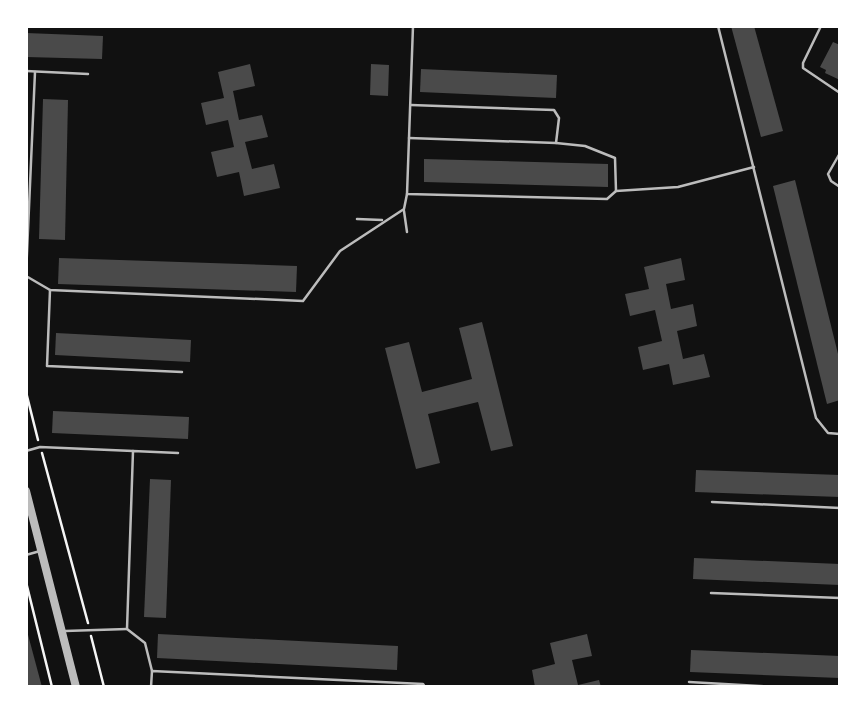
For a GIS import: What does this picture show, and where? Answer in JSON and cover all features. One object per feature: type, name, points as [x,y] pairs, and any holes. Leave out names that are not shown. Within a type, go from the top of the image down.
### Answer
[{"type":"street","points":[[26,491],[76,687]]},
{"type":"lane","points":[[407,232],[404,209],[410,138],[413,26]]},
{"type":"lane","points":[[718,26],[816,418],[828,433],[840,434]]},
{"type":"lane","points":[[821,26],[803,68],[840,93]]},
{"type":"lane","points":[[26,71],[88,74]]},
{"type":"lane","points":[[35,72],[26,276],[50,290],[303,301],[340,251],[404,209]]},
{"type":"lane","points":[[411,105],[554,110],[558,118],[556,143]]},
{"type":"lane","points":[[410,138],[584,146],[615,158],[616,191]]},
{"type":"lane","points":[[840,153],[828,174],[831,181],[840,187]]},
{"type":"lane","points":[[407,194],[607,200],[616,191],[678,187],[754,167]]},
{"type":"lane","points":[[357,219],[384,220]]},
{"type":"lane","points":[[50,290],[47,366],[182,372]]},
{"type":"lane","points":[[26,451],[40,447],[178,453]]},
{"type":"lane","points":[[127,629],[133,452]]},
{"type":"lane","points":[[712,502],[840,509]]},
{"type":"lane","points":[[26,555],[41,551]]},
{"type":"lane","points":[[711,593],[840,598]]},
{"type":"lane","points":[[62,632],[127,629],[145,643],[152,671],[151,687]]},
{"type":"lane","points":[[152,671],[423,684],[425,687]]},
{"type":"lane","points":[[689,682],[776,687]]},
{"type":"path","points":[[26,392],[104,687]]},
{"type":"path","points":[[26,582],[52,687]]},
{"type":"building","points":[[731,26],[754,26],[783,131],[761,137]]},
{"type":"building","points":[[26,33],[103,36],[102,59],[26,57]]},
{"type":"building","points":[[833,42],[840,45],[840,80],[825,73],[826,70],[820,67]]},
{"type":"building","points":[[250,64],[255,86],[233,91],[239,120],[262,115],[268,137],[245,142],[252,169],[274,164],[280,188],[244,196],[239,172],[217,177],[211,152],[234,147],[228,120],[206,125],[201,103],[224,98],[218,72]]},
{"type":"building","points":[[371,64],[389,65],[388,96],[370,95]]},
{"type":"building","points":[[421,69],[557,75],[556,98],[420,92]]},
{"type":"building","points":[[43,99],[68,100],[65,240],[39,239]]},
{"type":"building","points":[[424,159],[608,164],[608,187],[424,182]]},
{"type":"building","points":[[795,180],[840,362],[840,400],[827,404],[773,186]]},
{"type":"building","points":[[59,258],[297,266],[296,292],[58,284]]},
{"type":"building","points":[[681,258],[685,280],[666,284],[671,309],[693,304],[697,326],[677,331],[683,359],[704,354],[710,377],[673,385],[669,364],[643,370],[638,347],[662,341],[655,310],[630,316],[625,294],[649,289],[644,267]]},
{"type":"building","points":[[482,322],[513,446],[491,451],[478,402],[428,414],[440,463],[416,469],[385,348],[409,342],[422,392],[472,379],[459,328]]},
{"type":"building","points":[[56,333],[191,340],[190,362],[55,355]]},
{"type":"building","points":[[53,411],[189,417],[188,439],[52,433]]},
{"type":"building","points":[[696,470],[840,475],[840,497],[695,492]]},
{"type":"building","points":[[150,479],[171,480],[166,618],[144,617]]},
{"type":"building","points":[[694,558],[840,564],[840,585],[693,579]]},
{"type":"building","points":[[27,631],[42,687],[26,687]]},
{"type":"building","points":[[158,634],[398,646],[397,670],[157,658]]},
{"type":"building","points":[[587,634],[592,656],[572,660],[578,685],[599,680],[601,687],[535,687],[532,670],[555,664],[550,643]]},
{"type":"building","points":[[691,650],[840,656],[840,678],[690,672]]}]
